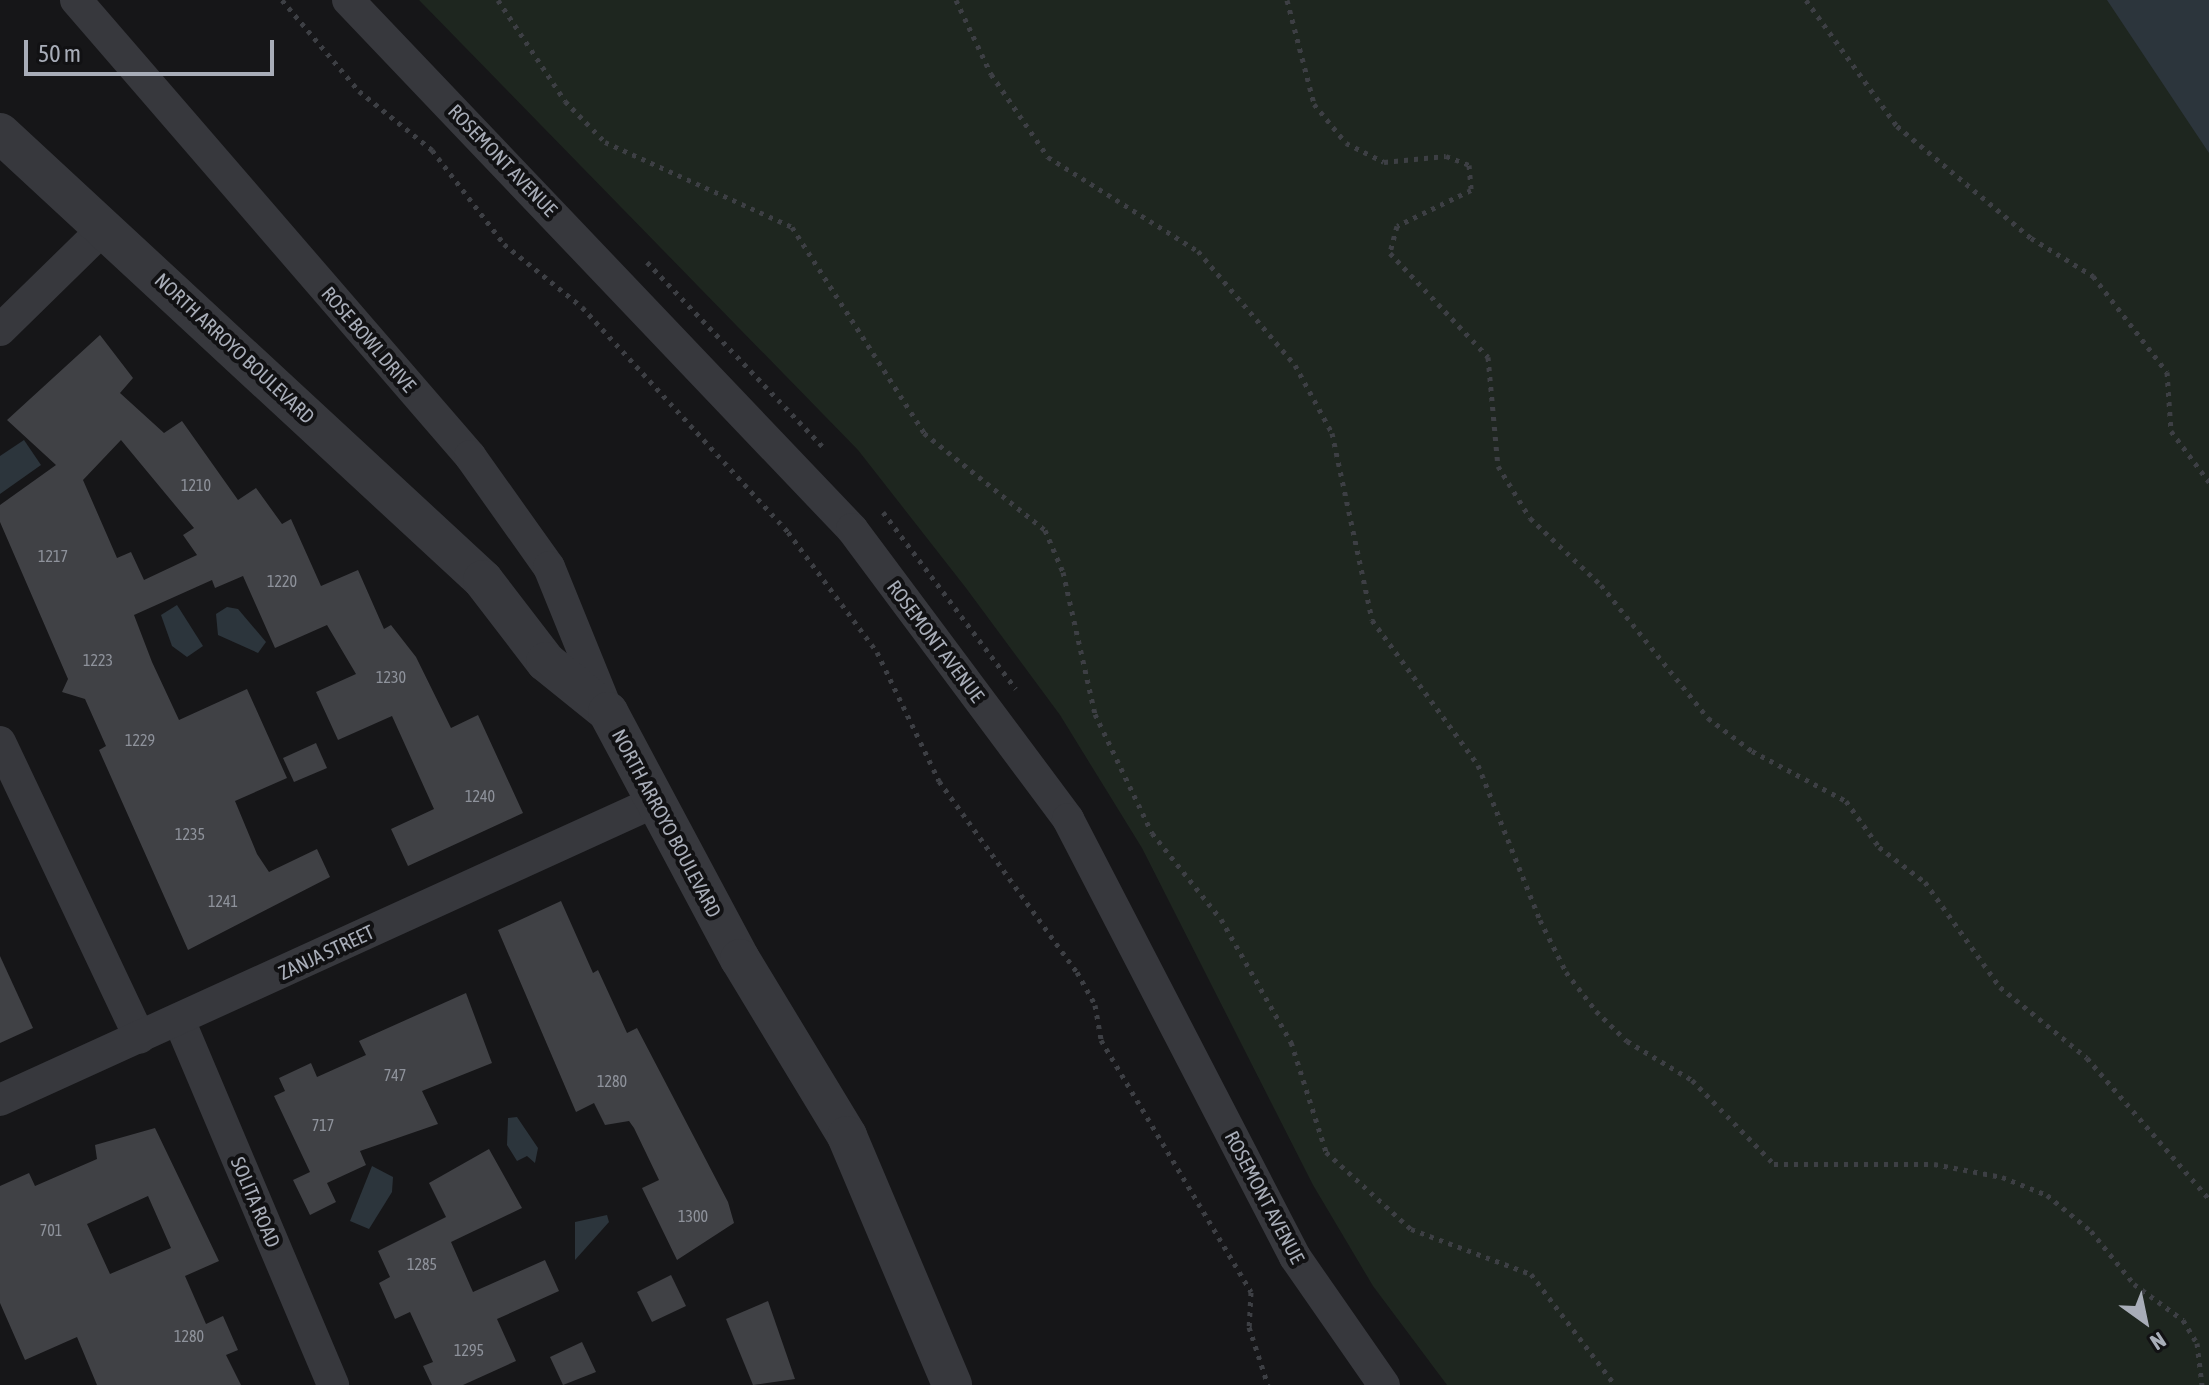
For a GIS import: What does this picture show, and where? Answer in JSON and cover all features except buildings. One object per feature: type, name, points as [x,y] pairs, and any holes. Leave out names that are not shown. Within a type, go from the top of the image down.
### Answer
[{"type":"street","name":"ROSE BOWL DRIVE","points":[[76,0],[470,456],[549,567],[608,712]]},
{"type":"street","name":"ROSEMONT AVENUE","points":[[348,0],[852,529],[1068,819],[1295,1257],[1384,1385]]},
{"type":"street","name":"NORTH ARROYO BOULEVARD","points":[[0,133],[483,580],[546,662],[608,712],[652,803],[847,1136],[952,1385]]},
{"type":"street","points":[[0,330],[105,227]]},
{"type":"street","points":[[0,742],[140,1038]]},
{"type":"street","name":"ZANJA STREET","points":[[0,1100],[652,803]]},
{"type":"street","name":"SOLITA ROAD","points":[[179,1020],[333,1385]]},
{"type":"path","points":[[282,0],[359,91],[432,150],[504,244],[593,318],[788,532],[877,652],[939,781],[1077,972],[1095,1005],[1101,1040],[1251,1292],[1249,1327],[1268,1385]]},
{"type":"path","points":[[498,0],[565,101],[605,142],[792,227],[924,433],[1045,530],[1063,572],[1095,714],[1152,833],[1221,919],[1291,1042],[1326,1152],[1411,1229],[1531,1274],[1615,1385]]},
{"type":"path","points":[[956,0],[991,74],[1048,157],[1198,251],[1295,365],[1332,433],[1372,620],[1478,765],[1540,920],[1596,1011],[1627,1041],[1692,1080],[1774,1164],[1934,1164],[2002,1177],[2047,1195],[2091,1231],[2134,1284],[2183,1320],[2197,1343],[2202,1385]]},
{"type":"path","points":[[1287,0],[1314,104],[1346,143],[1384,162],[1446,156],[1469,165],[1471,190],[1397,226],[1390,253],[1488,357],[1498,466],[1530,518],[1601,585],[1708,718],[1752,751],[1846,801],[1879,847],[1925,882],[2000,987],[2087,1058],[2209,1199]]},
{"type":"path","points":[[1806,0],[1897,126],[2031,238],[2093,276],[2167,372],[2171,431],[2209,482]]},
{"type":"shaded area","points":[[419,0],[2209,0],[2209,1385],[1447,1385],[1373,1286],[1313,1185],[1142,848],[1060,715],[966,588],[858,450]]},
{"type":"shaded area","points":[[2107,0],[2209,0],[2209,153]]},
{"type":"shaded area","points":[[24,440],[41,465],[0,494],[0,456]]},
{"type":"shaded area","points":[[177,605],[203,646],[187,657],[172,646],[161,615]]},
{"type":"shaded area","points":[[227,607],[238,609],[266,642],[258,653],[218,635],[216,614]]},
{"type":"shaded area","points":[[517,1117],[538,1148],[535,1163],[527,1156],[517,1161],[507,1145],[508,1118]]},
{"type":"shaded area","points":[[372,1166],[393,1177],[392,1192],[369,1229],[350,1221]]},
{"type":"shaded area","points":[[607,1215],[609,1222],[575,1260],[575,1222]]}]
